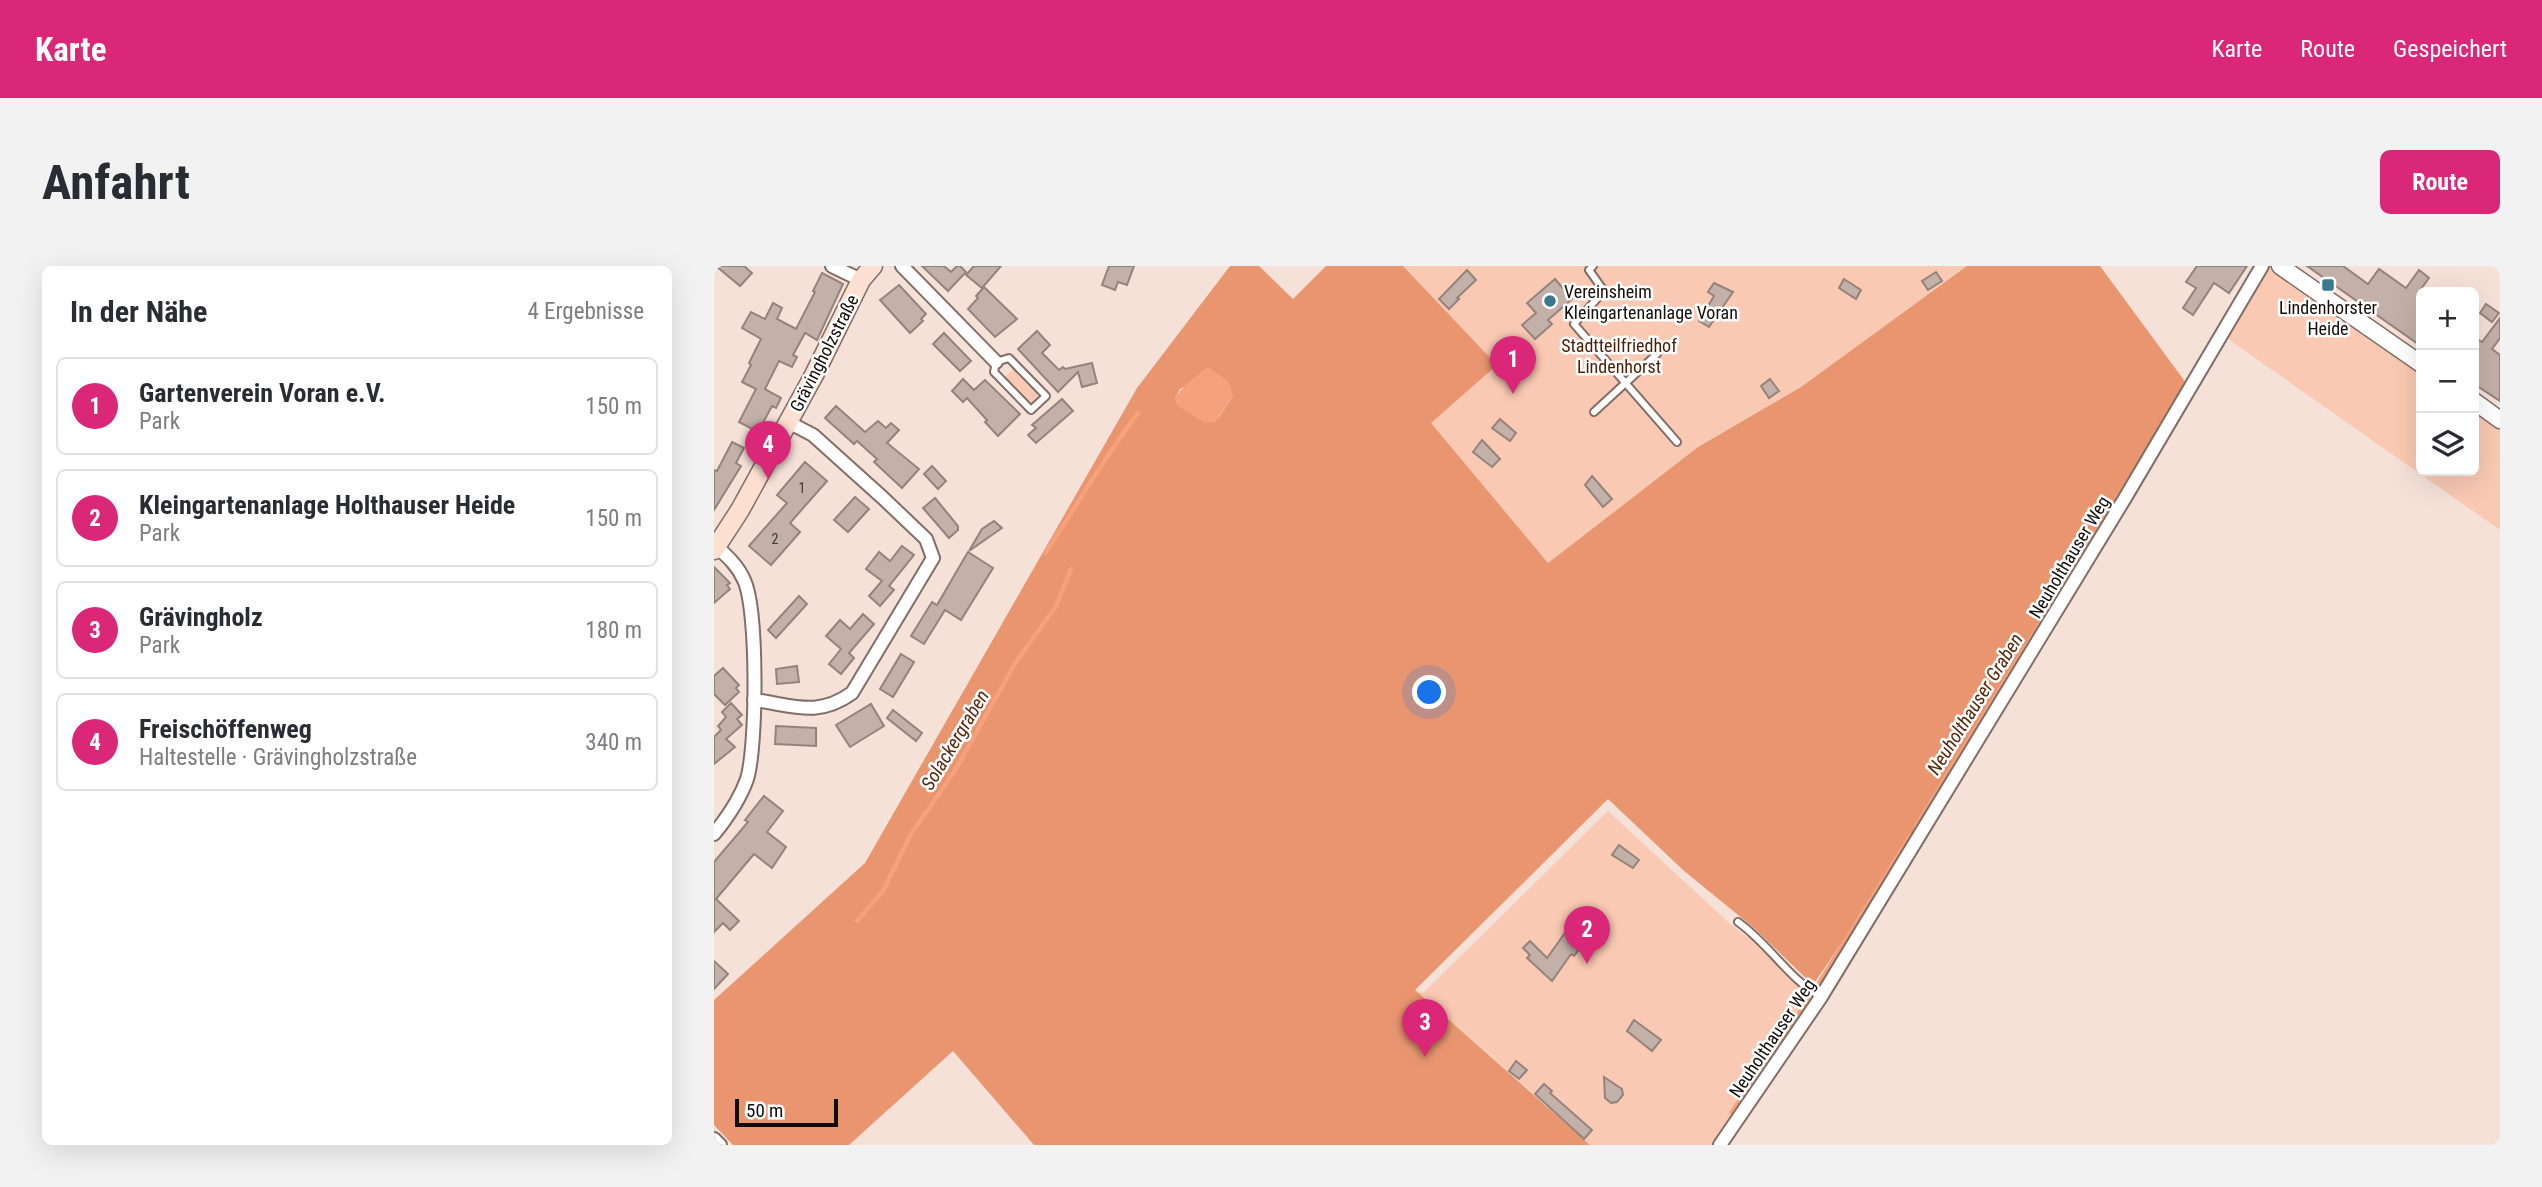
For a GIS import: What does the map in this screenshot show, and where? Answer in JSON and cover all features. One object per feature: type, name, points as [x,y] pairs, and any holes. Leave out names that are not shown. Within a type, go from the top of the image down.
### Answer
[{"type":"main road","name":"Grävingholzstraße","points":[[716,549],[788,422],[861,280],[873,266]]},
{"type":"street","points":[[832,266],[861,280]]},
{"type":"street","points":[[902,266],[996,362]]},
{"type":"street","name":"Neuholthauser Weg","points":[[1720,1145],[1821,998],[2111,521],[2262,266]]},
{"type":"street","points":[[2280,266],[2416,361]]},
{"type":"street","points":[[2479,405],[2500,420]]},
{"type":"street","points":[[754,700],[819,709],[836,704],[852,693],[933,558],[926,538],[813,435],[788,422]]},
{"type":"street","points":[[714,834],[738,799],[747,778],[754,700],[750,598],[745,581],[733,561],[716,549]]},
{"type":"street","points":[[714,1139],[720,1145]]},
{"type":"lane","points":[[1593,266],[1589,270],[1604,291],[1574,324],[1677,442]]},
{"type":"lane","points":[[1594,412],[1657,355]]},
{"type":"lane","points":[[1009,358],[1046,396],[1031,410],[994,372],[996,362],[1009,358]]},
{"type":"lane","points":[[1738,922],[1799,982],[1821,998]]},
{"type":"green space","name":"Stadtteilfriedhof Lindenhorst","points":[[1403,266],[1967,266],[1801,387],[1698,447],[1548,563],[1430,423],[1497,365]]},
{"type":"green space","points":[[2262,266],[2280,266],[2416,361],[2416,471],[2221,334]]},
{"type":"green space","points":[[1014,368],[1039,394],[1033,402],[1029,403],[1004,378]]},
{"type":"green space","points":[[2479,405],[2500,420],[2500,530],[2423,476],[2479,476]]},
{"type":"green space","points":[[1608,811],[1728,922],[1751,938],[1813,999],[1717,1145],[1590,1145],[1431,1000],[1588,1145],[1275,1145],[1420,991],[1423,993]]},
{"type":"shaded area","points":[[1230,266],[1259,266],[1293,299],[1326,266],[1403,266],[1497,365],[1431,423],[1548,563],[1698,447],[1801,387],[1967,266],[2100,266],[2189,387],[1934,806],[1813,985],[1754,928],[1683,870],[1608,799],[1415,990],[1590,1145],[1034,1145],[953,1051],[849,1145],[733,1145],[714,1125],[714,1000],[865,863],[1137,388]],"holes":[[[1189,385],[1233,396],[1219,417],[1178,406],[1175,398],[1180,389]]]},
{"type":"shaded area","points":[[1208,367],[1229,382],[1233,396],[1215,422],[1206,423],[1178,406],[1175,398]]},
{"type":"building","points":[[716,266],[744,266],[752,273],[740,286]]},
{"type":"building","points":[[922,266],[944,266],[951,272],[960,266],[966,272],[948,291]]},
{"type":"building","points":[[974,266],[1001,266],[982,288],[966,275]]},
{"type":"building","points":[[1109,266],[1134,266],[1127,285],[1118,282],[1115,290],[1102,285]]},
{"type":"building","points":[[2197,266],[2247,266],[2229,293],[2214,283],[2193,315],[2183,308],[2196,288],[2186,282]]},
{"type":"building","points":[[2307,266],[2343,266],[2368,284],[2379,269],[2406,288],[2419,270],[2429,278],[2422,287],[2416,287],[2416,342]]},
{"type":"building","points":[[1467,270],[1476,280],[1449,309],[1439,299]]},
{"type":"building","points":[[1936,272],[1942,281],[1928,290],[1922,281]]},
{"type":"building","points":[[822,273],[843,284],[817,340],[805,333],[793,355],[797,357],[792,367],[779,361],[765,389],[781,398],[776,408],[772,406],[758,432],[739,422],[756,389],[742,382],[761,339],[742,328],[751,312],[765,319],[773,303],[782,308],[777,319],[796,329]]},
{"type":"building","name":"Vereinsheim Kleingartenanlage Voran","points":[[1555,279],[1572,299],[1548,320],[1552,324],[1535,339],[1522,325],[1536,313],[1527,303]]},
{"type":"building","points":[[1844,279],[1861,290],[1856,299],[1839,288]]},
{"type":"building","points":[[1714,283],[1733,292],[1709,327],[1699,321],[1714,296],[1708,292]]},
{"type":"building","points":[[899,285],[926,314],[921,319],[923,321],[910,333],[880,300]]},
{"type":"building","points":[[984,287],[1017,319],[995,337],[968,309]]},
{"type":"building","points":[[2486,304],[2499,313],[2492,322],[2480,313]]},
{"type":"building","points":[[2500,318],[2500,338],[2492,349],[2500,355],[2500,401],[2479,387],[2479,340],[2482,342]]},
{"type":"building","points":[[1037,331],[1050,345],[1042,353],[1059,370],[1063,367],[1065,369],[1092,363],[1097,383],[1082,387],[1078,372],[1058,392],[1018,349]]},
{"type":"building","points":[[944,333],[971,361],[960,371],[933,344]]},
{"type":"building","points":[[963,379],[974,390],[985,380],[1020,414],[998,436],[967,398],[963,402],[952,391]]},
{"type":"building","points":[[1770,379],[1779,391],[1769,398],[1761,386]]},
{"type":"building","points":[[1062,399],[1073,411],[1036,443],[1028,435],[1036,428],[1032,425]]},
{"type":"building","points":[[836,406],[865,432],[878,421],[886,428],[891,423],[899,430],[887,443],[919,469],[902,488],[874,462],[877,459],[857,441],[854,444],[825,418]]},
{"type":"building","points":[[1500,419],[1516,433],[1510,441],[1492,428]]},
{"type":"building","points":[[1482,440],[1500,459],[1492,467],[1473,452]]},
{"type":"building","points":[[732,442],[744,448],[736,463],[741,466],[714,510],[714,470],[717,471]]},
{"type":"building","points":[[805,462],[827,481],[790,523],[800,532],[771,565],[749,546],[787,503],[777,495]]},
{"type":"building","points":[[932,466],[946,481],[938,489],[924,474]]},
{"type":"building","points":[[1592,476],[1612,499],[1603,507],[1585,485]]},
{"type":"building","points":[[855,497],[869,509],[848,532],[834,520]]},
{"type":"building","points":[[935,498],[958,526],[958,530],[949,538],[923,508]]},
{"type":"building","points":[[994,521],[1002,528],[969,551],[982,529]]},
{"type":"building","points":[[902,546],[914,555],[889,586],[894,590],[880,606],[869,596],[882,581],[866,569],[879,552],[890,561]]},
{"type":"building","points":[[968,552],[993,568],[961,620],[945,610],[924,644],[911,636],[932,602],[937,605]]},
{"type":"building","points":[[714,567],[730,583],[727,585],[730,589],[714,603]]},
{"type":"building","points":[[799,596],[807,604],[776,638],[768,630]]},
{"type":"building","points":[[863,614],[874,624],[849,653],[854,658],[841,674],[829,664],[841,649],[826,636],[840,620],[850,629]]},
{"type":"building","points":[[901,654],[914,662],[893,697],[880,689]]},
{"type":"building","points":[[797,666],[799,682],[777,684],[776,669]]},
{"type":"building","points":[[723,668],[739,685],[736,688],[739,692],[725,705],[714,694],[714,676]]},
{"type":"building","points":[[731,703],[742,715],[737,719],[742,725],[726,739],[735,747],[714,764],[714,737],[721,730],[718,726],[726,717],[722,712]]},
{"type":"building","points":[[871,704],[884,726],[850,747],[836,725]]},
{"type":"building","points":[[893,710],[922,733],[916,741],[887,718]]},
{"type":"building","points":[[776,726],[816,728],[816,746],[775,744]]},
{"type":"building","points":[[764,796],[783,811],[767,832],[786,847],[772,868],[754,854],[716,899],[739,921],[730,930],[723,923],[714,932],[714,862],[748,822],[745,820]]},
{"type":"building","points":[[1619,845],[1639,860],[1633,868],[1612,855]]},
{"type":"building","points":[[1565,933],[1582,945],[1574,956],[1571,954],[1552,981],[1527,958],[1530,955],[1523,948],[1530,941],[1547,958]]},
{"type":"building","points":[[714,961],[728,974],[714,989]]},
{"type":"building","points":[[1634,1020],[1661,1040],[1652,1051],[1627,1031]]},
{"type":"building","points":[[1516,1061],[1527,1070],[1519,1079],[1509,1071]]},
{"type":"building","points":[[1604,1077],[1622,1089],[1623,1095],[1617,1102],[1611,1103],[1605,1098]]},
{"type":"building","points":[[1544,1084],[1552,1091],[1550,1093],[1592,1130],[1584,1139],[1535,1094]]},
{"type":"waterway","points":[[1045,553],[1138,413]]},
{"type":"waterway","name":"Neuholthauser Graben","points":[[2062,587],[2141,460]]},
{"type":"waterway","name":"Solackergraben","points":[[857,921],[883,891],[911,834],[954,772],[1016,662],[1056,606],[1071,569]]},
{"type":"waterway","name":"Neuholthauser Graben","points":[[1916,826],[2057,596]]},
{"type":"waterway","name":"Neuholthauser Graben","points":[[1818,985],[1910,836]]},
{"type":"waterway","name":"Neuholthauser Graben","points":[[1732,1112],[1811,996]]},
{"type":"place","name":"Lindenhorster Heide","points":[[2328,285]]},
{"type":"place","name":"Vereinsheim Kleingartenanlage Voran","points":[[1550,301]]},
{"type":"place","name":"Gartenverein Voran e.V.","points":[[1513,394]]},
{"type":"place","name":"Freischöffenweg","points":[[768,479]]},
{"type":"place","name":"Kleingartenanlage Holthauser Heide","points":[[1587,964]]},
{"type":"place","name":"Grävingholz","points":[[1425,1057]]}]
